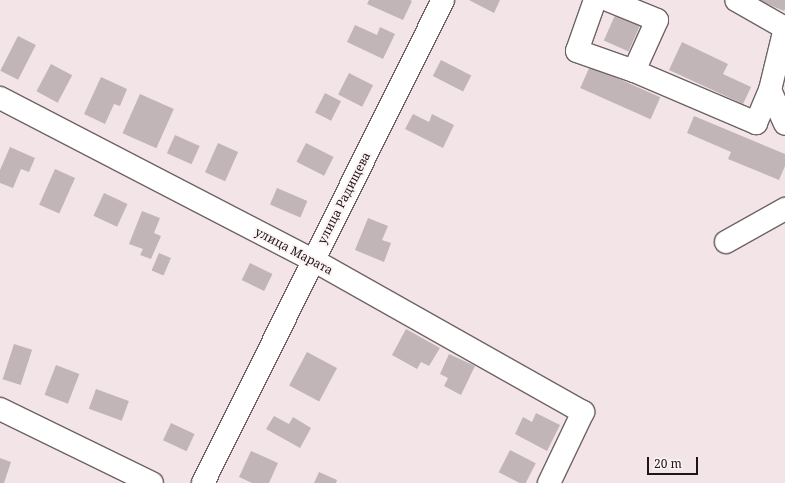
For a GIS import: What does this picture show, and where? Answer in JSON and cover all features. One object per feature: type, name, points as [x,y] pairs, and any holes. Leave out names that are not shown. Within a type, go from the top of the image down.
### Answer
[{"type":"street","name":"улица Радищева","points":[[203,483],[443,0]]},
{"type":"street","points":[[595,0],[577,51],[634,71],[756,123],[770,90],[785,28],[736,0]]},
{"type":"street","points":[[608,0],[656,20],[634,71]]},
{"type":"street","points":[[770,90],[785,124]]},
{"type":"street","name":"улица Марата","points":[[0,98],[313,260],[583,412],[549,483]]},
{"type":"street","points":[[726,242],[785,209]]},
{"type":"street","points":[[0,409],[152,483]]},
{"type":"building","points":[[369,0],[412,1],[403,20],[367,4]]},
{"type":"building","points":[[469,0],[500,0],[494,13]]},
{"type":"building","points":[[758,0],[785,0],[785,9],[784,11]]},
{"type":"building","points":[[616,13],[641,24],[628,51],[604,40]]},
{"type":"building","points":[[355,25],[377,35],[380,27],[395,34],[383,59],[347,42]]},
{"type":"building","points":[[18,36],[36,45],[18,80],[0,71]]},
{"type":"building","points":[[682,42],[728,64],[723,74],[751,87],[743,104],[669,70]]},
{"type":"building","points":[[441,60],[471,75],[463,91],[433,76]]},
{"type":"building","points":[[51,64],[72,75],[58,103],[36,91]]},
{"type":"building","points":[[590,66],[660,97],[651,119],[580,88]]},
{"type":"building","points":[[349,73],[373,85],[362,107],[338,94]]},
{"type":"building","points":[[101,77],[127,89],[120,106],[114,104],[105,124],[84,114]]},
{"type":"building","points":[[325,93],[341,101],[331,121],[315,113]]},
{"type":"building","points":[[140,94],[174,109],[156,148],[123,133]]},
{"type":"building","points":[[413,114],[429,122],[432,114],[454,125],[443,148],[405,129]]},
{"type":"building","points":[[694,116],[785,154],[785,166],[779,180],[728,159],[731,152],[687,133]]},
{"type":"building","points":[[175,135],[200,146],[192,164],[167,153]]},
{"type":"building","points":[[218,143],[238,152],[225,181],[205,172]]},
{"type":"building","points":[[306,143],[334,157],[324,176],[296,162]]},
{"type":"building","points":[[10,147],[35,158],[29,172],[21,169],[13,188],[0,183],[0,170]]},
{"type":"building","points":[[55,169],[75,178],[59,214],[39,205]]},
{"type":"building","points":[[277,188],[307,201],[300,217],[270,205]]},
{"type":"building","points":[[104,193],[128,204],[117,227],[93,216]]},
{"type":"building","points":[[142,211],[160,218],[154,233],[161,236],[151,259],[140,255],[143,249],[129,244]]},
{"type":"building","points":[[368,218],[388,226],[382,240],[391,243],[384,262],[355,250]]},
{"type":"building","points":[[159,253],[171,258],[164,276],[152,270]]},
{"type":"building","points":[[250,263],[272,274],[264,291],[242,280]]},
{"type":"building","points":[[406,329],[440,348],[429,366],[421,362],[417,369],[392,355]]},
{"type":"building","points":[[14,344],[32,350],[21,385],[3,379]]},
{"type":"building","points":[[307,352],[337,368],[319,402],[289,386]]},
{"type":"building","points":[[449,354],[475,366],[461,395],[444,386],[448,378],[440,374]]},
{"type":"building","points":[[56,365],[79,374],[68,404],[45,395]]},
{"type":"building","points":[[96,389],[129,401],[122,421],[89,409]]},
{"type":"building","points":[[536,413],[560,425],[547,451],[515,434],[523,417],[532,422]]},
{"type":"building","points":[[274,416],[289,424],[293,417],[311,428],[300,448],[266,429]]},
{"type":"building","points":[[171,423],[195,434],[187,451],[163,440]]},
{"type":"building","points":[[510,450],[536,463],[526,483],[520,483],[499,472]]},
{"type":"building","points":[[251,451],[278,463],[269,483],[252,483],[239,477]]},
{"type":"building","points":[[0,458],[11,462],[4,483],[0,483]]},
{"type":"building","points":[[319,472],[337,480],[336,483],[314,483]]}]
